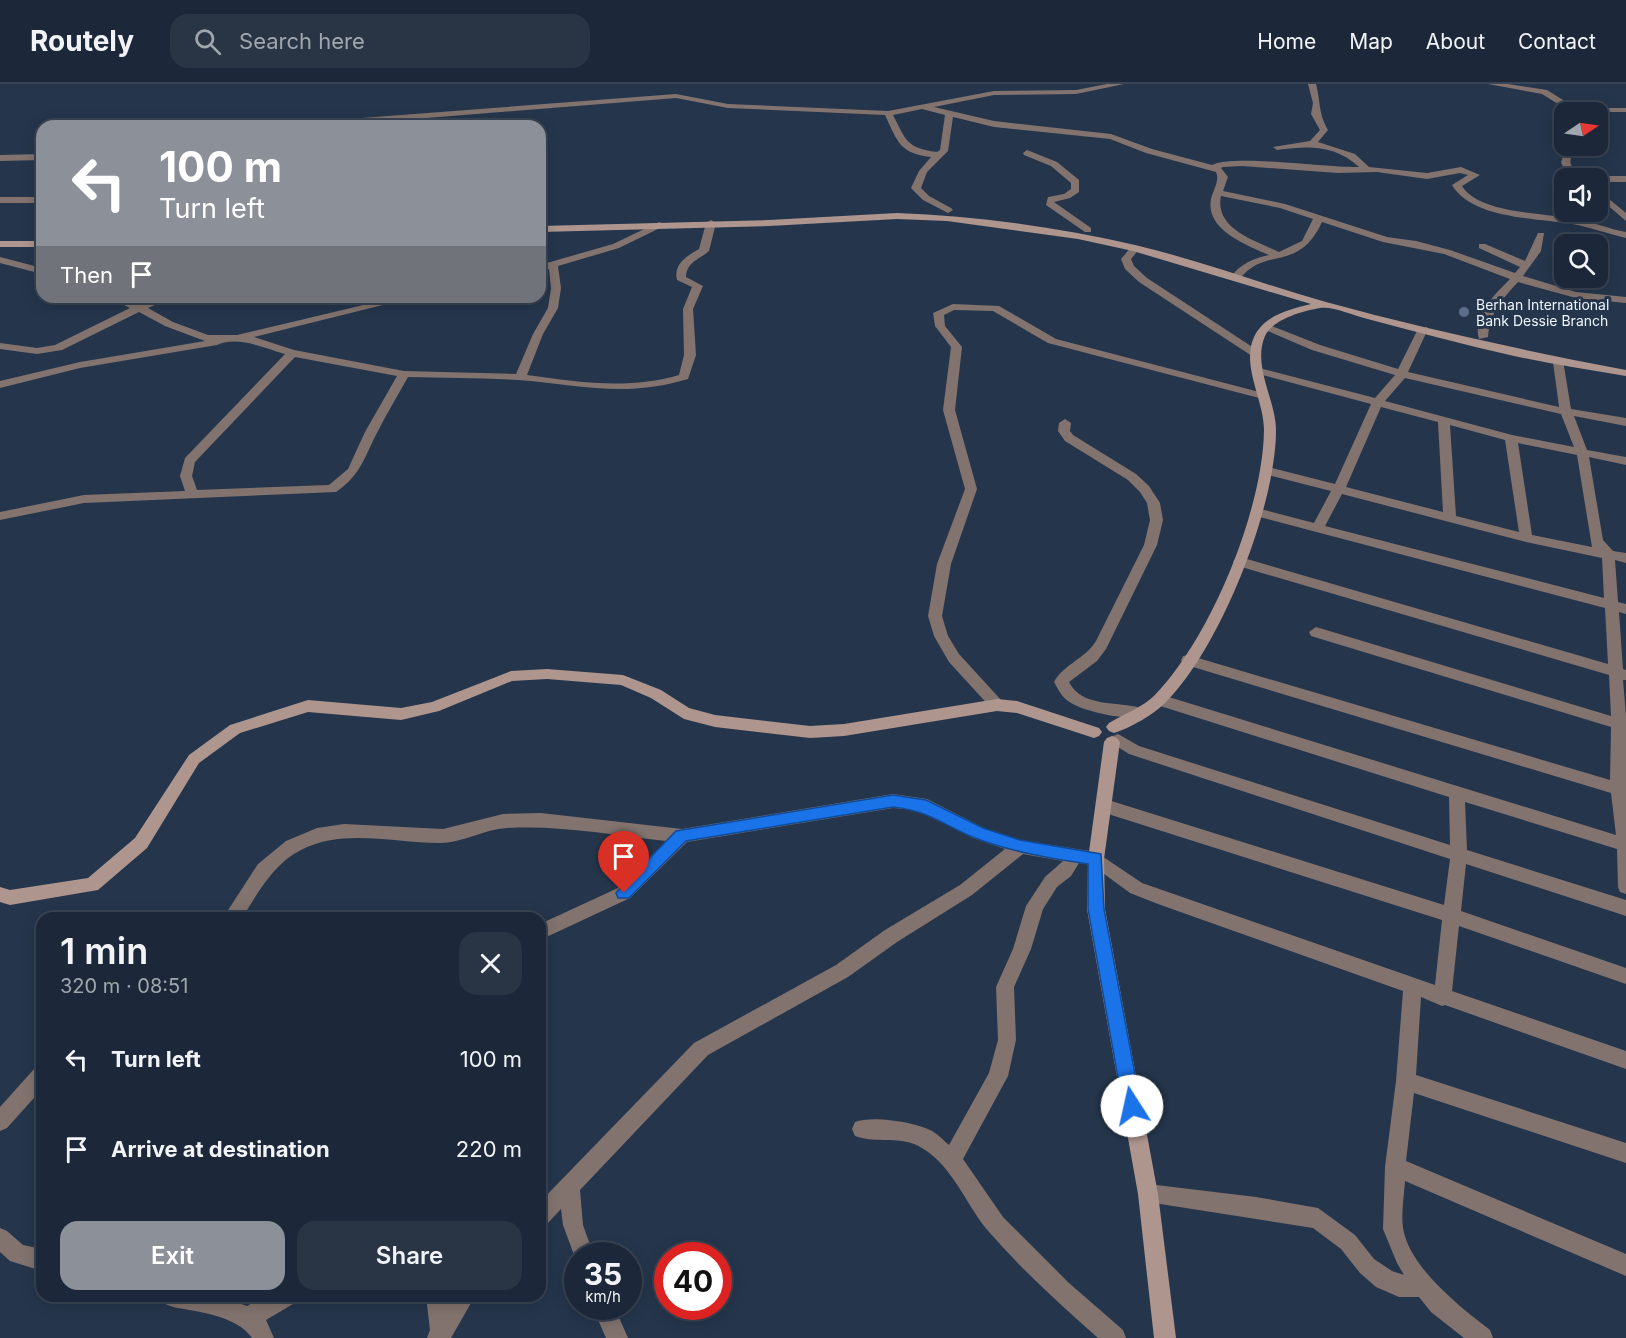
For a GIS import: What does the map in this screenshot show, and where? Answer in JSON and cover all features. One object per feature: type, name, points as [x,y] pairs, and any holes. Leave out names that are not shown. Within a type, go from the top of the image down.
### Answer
[{"type":"street","points":[[372,120],[676,96],[728,106],[892,113],[994,93],[1076,93],[1120,84]]},
{"type":"street","points":[[1312,84],[1317,103],[1315,114],[1324,130],[1313,143]]},
{"type":"street","points":[[1492,84],[1536,87],[1561,102]]},
{"type":"street","points":[[924,107],[949,115],[994,124],[1112,137],[1149,151],[1220,170],[1223,177],[1215,208],[1228,228],[1277,255]]},
{"type":"street","points":[[1608,111],[1626,110]]},
{"type":"street","points":[[892,113],[900,143],[912,150],[936,155],[943,153],[945,148],[949,115]]},
{"type":"street","points":[[1277,147],[1313,143],[1352,156],[1367,169]]},
{"type":"street","points":[[1027,153],[1046,158],[1062,167],[1076,182],[1076,190],[1071,194],[1051,199],[1049,203],[1088,230]]},
{"type":"street","points":[[936,155],[921,173],[916,188],[926,198],[948,210]]},
{"type":"street","points":[[0,158],[36,157]]},
{"type":"street","points":[[1214,168],[1221,164],[1242,163],[1338,170],[1367,169],[1427,176],[1461,170],[1471,171],[1475,176],[1457,185],[1461,195],[1473,201],[1507,212],[1574,221],[1607,232],[1626,235]]},
{"type":"street","points":[[1608,179],[1626,180]]},
{"type":"street","points":[[1218,193],[1282,206],[1386,240],[1416,244],[1474,260],[1519,278],[1576,295],[1626,300]]},
{"type":"street","points":[[0,200],[36,200]]},
{"type":"street","points":[[1608,202],[1626,218]]},
{"type":"street","points":[[546,228],[711,223],[896,208],[948,210],[1088,230],[1137,240],[1175,256]]},
{"type":"street","points":[[546,220],[897,216],[947,218],[1078,236],[1175,256],[1323,304],[1559,362],[1626,373]]},
{"type":"street","points":[[1237,275],[1246,265],[1298,248],[1305,243],[1319,218]]},
{"type":"street","points":[[128,303],[169,324],[207,338],[265,343],[292,353],[404,374],[520,377],[595,387],[642,385],[684,377],[690,355],[688,309],[698,286],[681,278],[680,270],[684,262],[704,251],[711,223]]},
{"type":"street","points":[[546,266],[593,256],[626,244],[658,225]]},
{"type":"street","points":[[1483,337],[1482,324],[1497,296],[1519,278],[1539,245],[1540,235]]},
{"type":"street","points":[[1482,246],[1527,266]]},
{"type":"street","points":[[1,253],[36,247]]},
{"type":"street","points":[[1135,248],[1126,259],[1129,267],[1143,280],[1256,354]]},
{"type":"street","points":[[1,253],[36,268]]},
{"type":"street","points":[[520,377],[538,334],[553,308],[556,288],[553,264]]},
{"type":"street","points":[[1237,275],[1483,337],[1626,364]]},
{"type":"street","points":[[0,346],[37,351],[53,349],[153,303]]},
{"type":"street","points":[[0,386],[54,369],[127,359],[236,339],[385,303]]},
{"type":"street","points":[[1165,1338],[1148,1194],[1096,909],[1096,859],[1115,736],[1136,712],[1159,700],[1188,660],[1221,603],[1240,562],[1257,512],[1268,471],[1270,421],[1256,354],[1261,335],[1274,320],[1323,304]]},
{"type":"street","points":[[997,705],[954,658],[941,636],[935,616],[944,564],[971,489],[949,410],[957,347],[940,326],[938,313],[953,307],[995,308],[1009,314],[1052,341],[1263,396]]},
{"type":"street","points":[[1267,327],[1327,353],[1401,375],[1566,412],[1626,422]]},
{"type":"street","points":[[1317,529],[1339,489],[1378,402],[1401,375],[1423,329]]},
{"type":"street","points":[[53,349],[54,369]]},
{"type":"street","points":[[192,494],[186,476],[189,461],[292,353]]},
{"type":"street","points":[[1559,362],[1566,412],[1577,444],[1582,451],[1596,540],[1599,547],[1608,554],[1619,607],[1626,887]]},
{"type":"street","points":[[1259,371],[1511,438],[1626,461]]},
{"type":"street","points":[[0,516],[84,499],[321,491],[340,485],[354,470],[371,432],[404,374]]},
{"type":"street","points":[[1444,421],[1450,517]]},
{"type":"street","points":[[1065,423],[1064,431],[1069,438],[1133,476],[1154,504],[1157,519],[1154,539],[1119,604],[1107,637],[1094,656],[1065,676],[1061,682],[1069,695],[1079,701],[1136,712]]},
{"type":"street","points":[[1511,438],[1526,538]]},
{"type":"street","points":[[1268,471],[1526,538],[1626,558]]},
{"type":"street","points":[[1257,512],[1619,607]]},
{"type":"street","points":[[1240,562],[1620,674]]},
{"type":"street","points":[[1317,632],[1622,725]]},
{"type":"street","points":[[1188,660],[1622,790]]},
{"type":"street","points":[[0,894],[10,898],[92,885],[141,843],[194,759],[235,729],[308,706],[401,714],[434,707],[511,676],[547,674],[623,680],[656,694],[684,713],[715,721],[810,732],[844,730],[997,705],[1017,707],[1094,732],[1099,724],[1143,753],[1626,908]]},
{"type":"street","points":[[1159,700],[1625,845]]},
{"type":"street","points":[[1442,998],[1459,853],[1457,792]]},
{"type":"street","points":[[236,912],[264,869],[292,846],[317,835],[344,831],[442,836],[503,821],[541,820],[682,836],[893,801],[921,804],[979,833],[1020,847],[1096,859],[1136,888],[1155,896],[1412,988],[1626,1060]]},
{"type":"street","points":[[1105,806],[1451,915],[1626,976]]},
{"type":"street","points":[[546,929],[624,893],[682,836]]},
{"type":"street","points":[[546,1206],[569,1186],[701,1049],[842,971],[891,936],[966,890],[1020,847]]},
{"type":"street","points":[[952,1160],[998,1076],[1007,1040],[1005,987],[1035,906],[1051,882],[1065,871],[1075,855]]},
{"type":"street","points":[[1412,988],[1406,1081],[1395,1167],[1392,1229],[1424,1286],[1439,1304],[1482,1338]]},
{"type":"street","points":[[1406,1081],[1626,1154]]},
{"type":"street","points":[[0,1121],[36,1082]]},
{"type":"street","points":[[862,1129],[899,1131],[926,1138],[952,1160],[996,1224],[1061,1291],[1115,1338]]},
{"type":"street","points":[[1395,1167],[1626,1265]]},
{"type":"street","points":[[569,1186],[573,1225],[579,1242]]},
{"type":"street","points":[[1148,1194],[1256,1207],[1318,1218],[1348,1242],[1367,1266],[1384,1280],[1399,1286],[1424,1286]]},
{"type":"street","points":[[0,1238],[17,1254],[36,1259]]},
{"type":"street","points":[[195,1302],[250,1317],[263,1333],[263,1338]]},
{"type":"street","points":[[250,1317],[275,1302]]},
{"type":"street","points":[[436,1302],[439,1333]]},
{"type":"street","points":[[439,1333],[460,1302]]},
{"type":"street","points":[[609,1320],[617,1338]]},
{"type":"place","name":"Berhan International Bank Dessie Branch","points":[[1464,312]]},
{"type":"route","points":[[624,893],[682,836],[893,801],[921,804],[940,811],[979,833],[1020,847],[1096,859],[1096,909],[1132,1106]]}]
